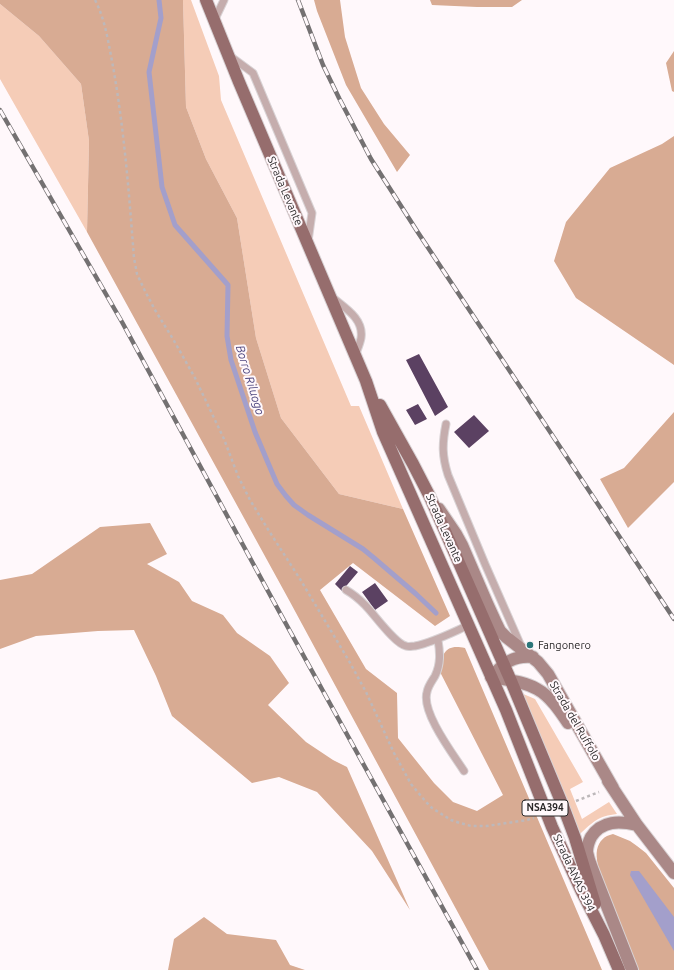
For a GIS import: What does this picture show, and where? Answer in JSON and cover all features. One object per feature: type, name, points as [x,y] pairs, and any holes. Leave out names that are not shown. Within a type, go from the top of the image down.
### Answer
[{"type":"main road","name":"Strada Levante","points":[[206,0],[307,245],[366,381],[386,438],[491,677]]},
{"type":"main road","name":"Strada Levante","points":[[366,381],[414,464],[430,497],[511,681]]},
{"type":"main road","name":"Strada ANAS 394","points":[[491,677],[506,710],[552,827],[619,970]]},
{"type":"main road","name":"Strada ANAS 394","points":[[511,681],[575,838],[604,936]]},
{"type":"street","name":"Strada del Ruffolo","points":[[430,497],[462,545],[497,625],[506,637],[542,667],[554,684],[613,788]]},
{"type":"street","points":[[491,677],[510,660],[528,657],[533,658]]},
{"type":"street","name":"Strada del Ruffolo","points":[[491,677],[528,685],[547,696],[563,715],[637,825],[674,873]]},
{"type":"street","points":[[632,970],[587,852],[588,844],[591,838],[598,829],[604,825],[620,822],[637,825]]},
{"type":"lane","points":[[214,21],[224,0]]},
{"type":"lane","points":[[446,424],[443,448],[444,462],[448,475],[522,650]]},
{"type":"lane","points":[[346,590],[364,604],[392,636],[401,644],[406,646],[426,644],[438,640],[469,625]]},
{"type":"lane","points":[[438,640],[440,662],[436,674],[427,691],[425,697],[426,704],[428,712],[442,738],[464,771]]},
{"type":"path","points":[[95,0],[107,34],[116,82],[125,149],[134,258],[137,274],[150,301],[195,378],[250,500],[349,660],[366,692],[394,753],[411,784],[426,802],[432,808],[451,820],[470,826],[487,826],[536,818]]},
{"type":"path","points":[[570,804],[613,788]]},
{"type":"shaded area","points":[[0,0],[183,0],[186,107],[206,159],[237,218],[256,338],[281,418],[339,494],[403,509],[450,616],[435,626],[353,563],[320,590],[366,669],[397,693],[398,738],[434,783],[453,802],[477,811],[503,795],[439,670],[446,651],[453,647],[465,648],[602,970],[489,970],[289,600],[87,232],[89,141],[81,84],[39,36],[0,4]]},
{"type":"shaded area","points":[[183,0],[191,0],[219,76],[221,100],[351,406],[359,406],[403,509],[339,494],[281,418],[256,338],[237,218],[206,159],[186,107]]},
{"type":"shaded area","points":[[314,0],[340,0],[345,37],[361,88],[384,124],[410,155],[397,172],[346,85]]},
{"type":"shaded area","points":[[430,0],[522,0],[512,7],[477,7],[432,5]]},
{"type":"shaded area","points":[[0,4],[39,36],[81,84],[89,141],[87,232],[0,79]]},
{"type":"shaded area","points":[[674,51],[674,92],[672,91],[666,63]]},
{"type":"shaded area","points":[[674,136],[674,365],[576,298],[554,261],[566,222],[610,168],[662,144]]},
{"type":"shaded area","points":[[674,412],[674,482],[628,528],[600,479],[624,468]]},
{"type":"shaded area","points":[[150,523],[167,554],[147,564],[179,582],[192,601],[223,615],[237,633],[270,656],[289,683],[268,705],[306,742],[333,760],[347,767],[410,910],[372,851],[317,792],[279,777],[252,783],[172,716],[156,676],[134,630],[98,631],[36,636],[0,649],[0,580],[32,574],[100,527]]},
{"type":"shaded area","points":[[521,693],[535,699],[583,782],[570,789],[582,819],[609,802],[617,814],[605,816],[596,820],[580,834]]},
{"type":"shaded area","points":[[613,834],[630,841],[646,853],[674,888],[674,970],[637,970],[606,892],[598,864],[597,850],[599,844],[602,839]]},
{"type":"shaded area","points":[[631,871],[639,871],[674,917],[674,951],[630,875]]},
{"type":"shaded area","points":[[204,917],[227,934],[276,940],[290,965],[305,970],[168,970],[174,939]]},
{"type":"building","points":[[419,354],[448,407],[435,416],[406,360]]},
{"type":"building","points":[[418,404],[427,419],[415,425],[406,410]]},
{"type":"building","points":[[474,415],[489,431],[469,448],[454,432]]},
{"type":"building","points":[[350,566],[358,572],[342,591],[335,584]]},
{"type":"building","points":[[375,583],[388,601],[375,610],[362,592]]},
{"type":"waterway","name":"Borro Riluogo","points":[[159,0],[161,18],[149,72],[162,187],[175,225],[228,285],[227,336],[231,360],[255,432],[277,484],[294,505],[363,549],[436,613]]},
{"type":"railway","points":[[298,0],[323,65],[371,159],[674,619]]},
{"type":"railway","points":[[0,110],[122,322],[275,604],[477,970]]},
{"type":"place","name":"Fangonero","points":[[530,645]]}]
